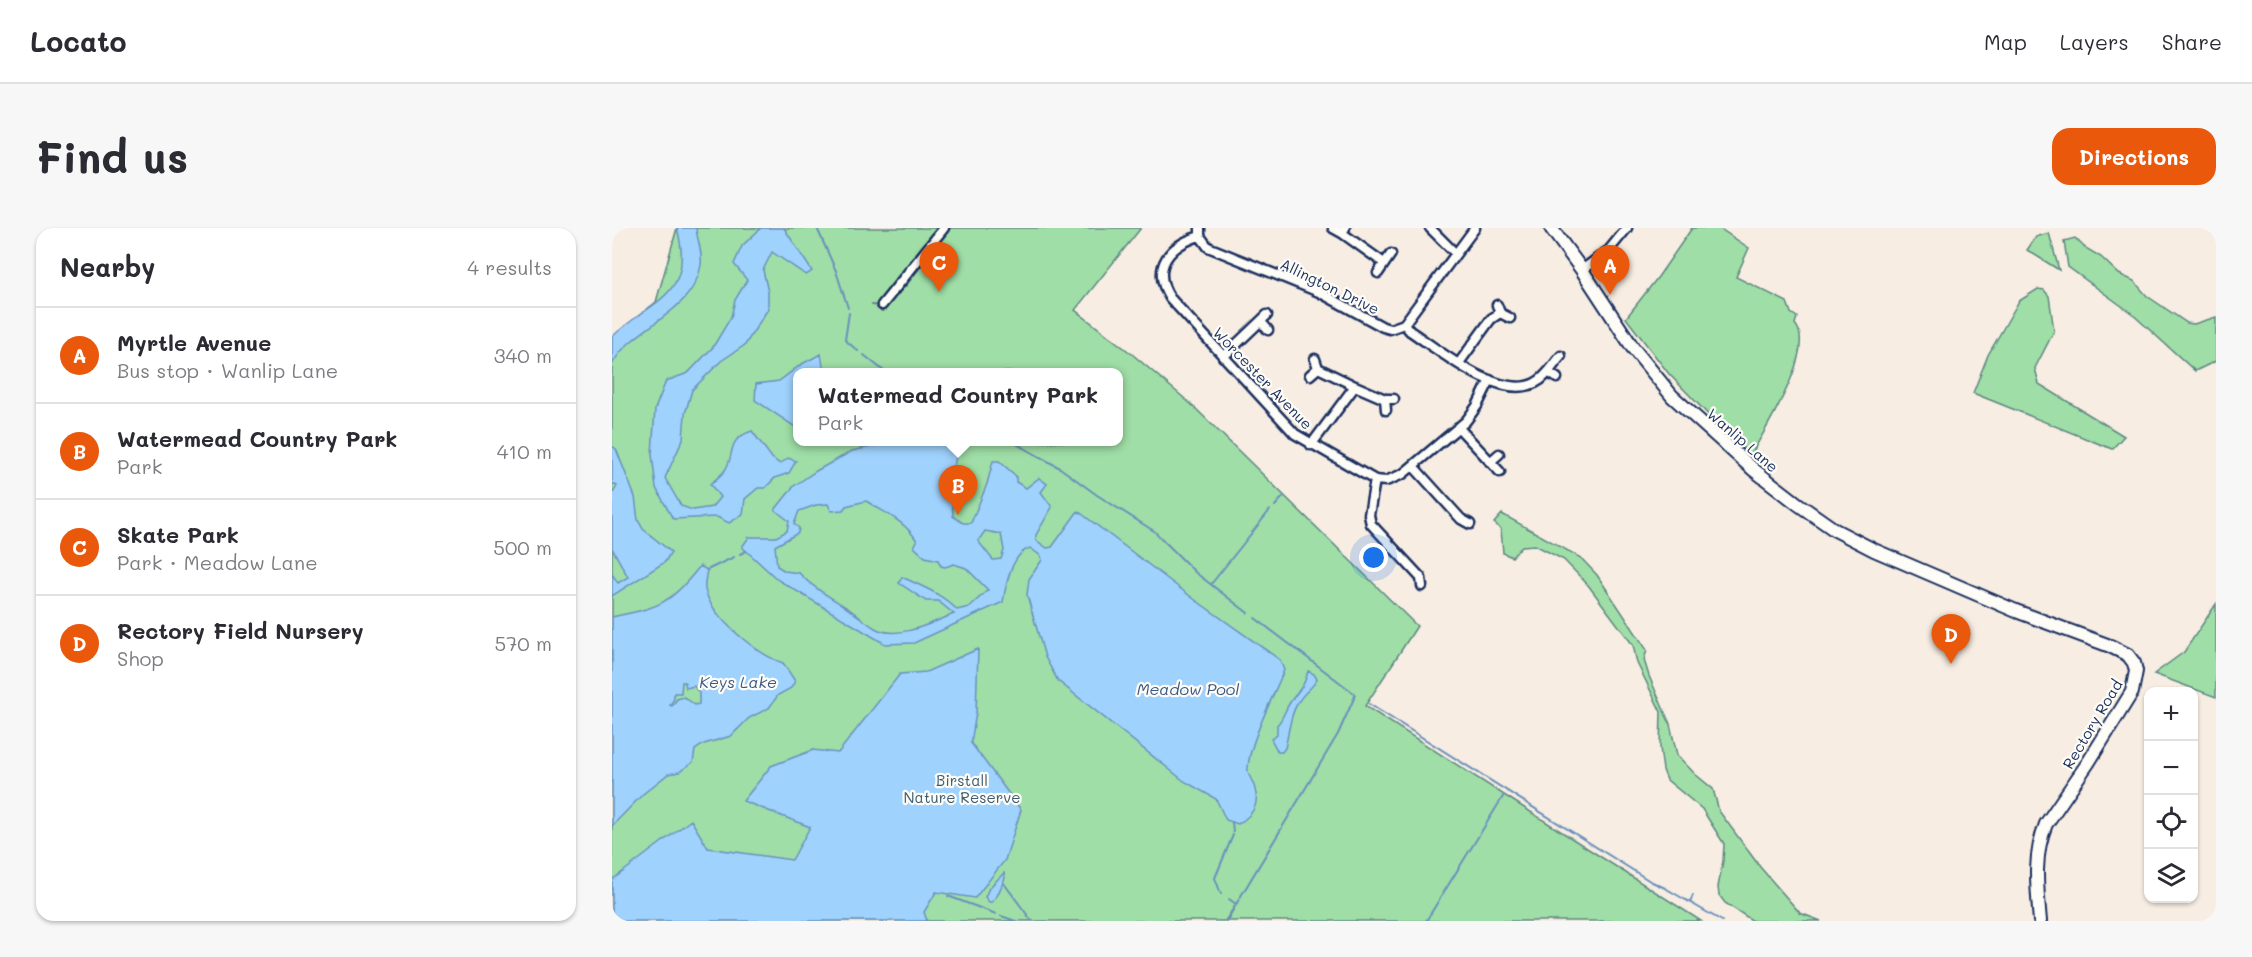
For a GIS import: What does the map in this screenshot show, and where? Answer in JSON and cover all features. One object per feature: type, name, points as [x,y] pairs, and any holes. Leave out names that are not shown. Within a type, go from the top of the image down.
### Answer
[{"type":"street","points":[[882,305],[944,228]]},
{"type":"street","points":[[1333,228],[1343,231],[1384,263]]},
{"type":"street","points":[[1430,228],[1456,254]]},
{"type":"street","points":[[1475,228],[1404,324],[1410,331],[1459,363],[1490,380],[1518,388],[1537,382],[1561,356]]},
{"type":"street","name":"Wanlip Lane","points":[[1551,228],[1658,380],[1697,420],[1754,471],[1835,530],[1874,550],[1983,597]]},
{"type":"street","points":[[1582,270],[1609,250],[1627,228]]},
{"type":"street","name":"Allington Drive","points":[[1200,232],[1208,247],[1318,292],[1383,327],[1390,329],[1404,324]]},
{"type":"street","name":"Worcester Avenue","points":[[1200,232],[1175,247],[1168,255],[1162,274],[1162,283],[1170,298],[1289,429],[1311,445],[1375,480]]},
{"type":"street","points":[[1378,273],[1390,254]]},
{"type":"street","points":[[1459,363],[1498,309],[1510,318]]},
{"type":"street","points":[[1223,357],[1264,319],[1268,330]]},
{"type":"street","points":[[1310,375],[1316,364],[1355,386],[1390,399],[1386,410]]},
{"type":"street","points":[[1548,372],[1557,378]]},
{"type":"street","points":[[1424,579],[1371,524],[1369,515],[1375,480],[1394,479],[1466,421],[1477,406],[1490,380]]},
{"type":"street","points":[[1311,445],[1355,386]]},
{"type":"street","points":[[1458,427],[1500,472]]},
{"type":"street","points":[[1490,462],[1499,454]]},
{"type":"street","points":[[1413,466],[1462,523]]},
{"type":"street","name":"Rectory Road","points":[[1983,597],[2048,625],[2121,650],[2134,663],[2136,671],[2136,681],[2126,703],[2046,824],[2040,839],[2037,854],[2040,921]]},
{"type":"green space","name":"Birstall Nature Reserve","points":[[677,228],[939,228],[879,305],[871,305],[883,307],[906,286],[950,228],[1141,228],[1075,310],[1191,404],[1417,626],[1365,706],[1701,921],[1227,921],[1237,903],[1225,921],[612,921],[612,337],[656,302]]},
{"type":"green space","points":[[1692,228],[1719,228],[1749,248],[1736,277],[1787,302],[1791,313],[1797,317],[1795,324],[1800,336],[1794,370],[1777,409],[1751,455],[1726,433],[1669,374],[1626,318]]},
{"type":"green space","points":[[2049,233],[2059,270],[2027,250],[2036,237]]},
{"type":"green space","points":[[2075,238],[2119,274],[2134,281],[2147,296],[2187,323],[2194,324],[2216,317],[2216,361],[2195,371],[2130,312],[2068,267],[2064,241]]},
{"type":"green space","points":[[2038,289],[2044,290],[2049,296],[2054,331],[2035,368],[2039,384],[2124,436],[2112,449],[1973,393],[1988,355],[2019,301]]},
{"type":"green space","points":[[1502,514],[1581,558],[1597,575],[1647,650],[1644,660],[1670,724],[1677,755],[1713,789],[1719,811],[1760,867],[1800,913],[1821,921],[1753,921],[1725,903],[1719,895],[1718,887],[1724,844],[1702,809],[1667,780],[1660,748],[1661,712],[1637,663],[1633,645],[1588,585],[1564,560],[1535,545],[1522,546],[1512,557],[1503,553],[1501,529],[1494,523]]},
{"type":"green space","points":[[2216,604],[2216,697],[2198,690],[2198,687],[2189,687],[2154,674],[2184,652]]},
{"type":"water","points":[[677,228],[696,228],[701,251],[701,265],[696,282],[674,308],[633,340],[612,365],[612,337],[655,304],[675,283],[680,269],[681,251]]},
{"type":"water","points":[[761,228],[784,228],[812,271],[806,275],[772,252],[763,270],[768,292],[768,309],[745,345],[721,361],[692,390],[685,414],[683,439],[665,478],[681,506],[693,510],[712,507],[720,497],[710,484],[725,470],[734,443],[752,431],[772,458],[780,464],[788,458],[796,461],[789,473],[775,478],[765,488],[758,488],[745,499],[743,514],[729,523],[717,517],[673,519],[656,488],[652,454],[655,409],[666,381],[688,373],[713,347],[731,317],[735,300],[747,280],[734,264],[742,246]]},
{"type":"water","points":[[821,354],[823,368],[797,368]]},
{"type":"water","points":[[793,371],[793,425],[755,400],[756,384],[779,381]]},
{"type":"water","points":[[612,446],[616,449],[635,497],[638,520],[643,529],[671,552],[665,562],[612,596],[612,574],[618,583],[628,577],[612,548],[612,495],[617,486],[612,483]]},
{"type":"water","name":"Meadow Pool","points":[[875,446],[954,446],[958,449],[951,478],[953,516],[963,523],[971,523],[987,484],[993,461],[999,461],[1016,476],[1016,482],[1026,488],[1039,478],[1047,484],[1041,492],[1052,507],[1036,535],[1036,540],[1047,548],[1052,547],[1078,511],[1194,599],[1280,660],[1284,670],[1257,733],[1249,758],[1248,771],[1256,795],[1253,811],[1238,824],[1226,820],[1216,799],[1184,781],[1058,681],[1045,657],[1027,595],[1029,579],[1042,560],[1041,556],[1030,548],[1024,551],[1014,563],[1003,602],[914,643],[885,644],[778,580],[742,547],[749,537],[776,537],[787,531],[789,521],[775,510],[794,486],[852,451]],"holes":[[[866,501],[894,518],[912,534],[917,541],[914,547],[925,557],[938,560],[941,566],[954,564],[966,568],[988,590],[969,607],[957,610],[938,595],[902,577],[899,583],[926,601],[938,601],[954,614],[915,629],[884,631],[875,628],[820,591],[799,573],[785,571],[777,566],[775,546],[798,533],[799,528],[794,524],[799,511],[816,505],[828,504],[831,511],[843,510],[846,506]],[[985,531],[1001,534],[1004,550],[1001,559],[993,560],[978,541]]]},
{"type":"water","name":"Keys Lake","points":[[700,566],[707,570],[705,590],[718,614],[738,635],[761,652],[783,663],[795,681],[791,688],[778,695],[769,708],[749,718],[731,736],[704,744],[695,750],[693,762],[679,772],[668,774],[643,794],[612,826],[612,617],[653,607],[671,597]],"holes":[[[682,682],[685,682],[686,688],[694,686],[699,693],[699,704],[695,705],[684,697],[677,699],[672,706],[670,705],[674,699],[674,693],[681,693]]]},
{"type":"water","points":[[978,649],[976,713],[971,743],[1021,810],[1005,860],[975,898],[936,892],[924,912],[927,921],[612,921],[612,880],[691,820],[708,848],[792,860],[810,827],[743,801],[771,766],[813,750],[838,753],[900,674],[926,672]]},
{"type":"water","points":[[1308,671],[1317,679],[1296,706],[1285,748],[1282,752],[1278,752],[1271,739],[1277,735],[1277,725],[1303,685]]},
{"type":"water","points":[[1004,873],[1005,878],[998,894],[992,902],[989,902],[985,897],[989,888]]},
{"type":"waterway","points":[[817,228],[836,271],[848,308]]},
{"type":"waterway","points":[[849,313],[845,340],[858,351]]},
{"type":"waterway","points":[[864,355],[880,368]]},
{"type":"waterway","points":[[1020,446],[1060,468],[1097,495],[1154,531],[1196,573],[1248,613]]},
{"type":"waterway","points":[[1275,506],[1283,497]]},
{"type":"waterway","points":[[1212,583],[1270,510]]},
{"type":"waterway","points":[[740,554],[746,551]]},
{"type":"waterway","points":[[707,570],[734,557]]},
{"type":"waterway","points":[[1226,921],[1338,734],[1355,696],[1255,618]]},
{"type":"waterway","points":[[1369,704],[1650,881],[1722,921]]},
{"type":"waterway","points":[[1426,921],[1504,795]]},
{"type":"waterway","points":[[1232,822],[1233,832]]},
{"type":"waterway","points":[[1221,894],[1215,878],[1233,835]]},
{"type":"waterway","points":[[1003,882],[1031,920]]},
{"type":"waterway","points":[[1690,903],[1693,895]]},
{"type":"waterway","points":[[948,896],[996,914]]},
{"type":"waterway","points":[[1229,899],[1236,904]]},
{"type":"waterway","points":[[1001,916],[1016,921]]},
{"type":"place","name":"Skate Park","points":[[939,292]]},
{"type":"place","name":"Myrtle Avenue","points":[[1610,295]]},
{"type":"place","name":"Watermead Country Park","points":[[958,515]]},
{"type":"place","name":"Rectory Field Nursery","points":[[1951,664]]}]
